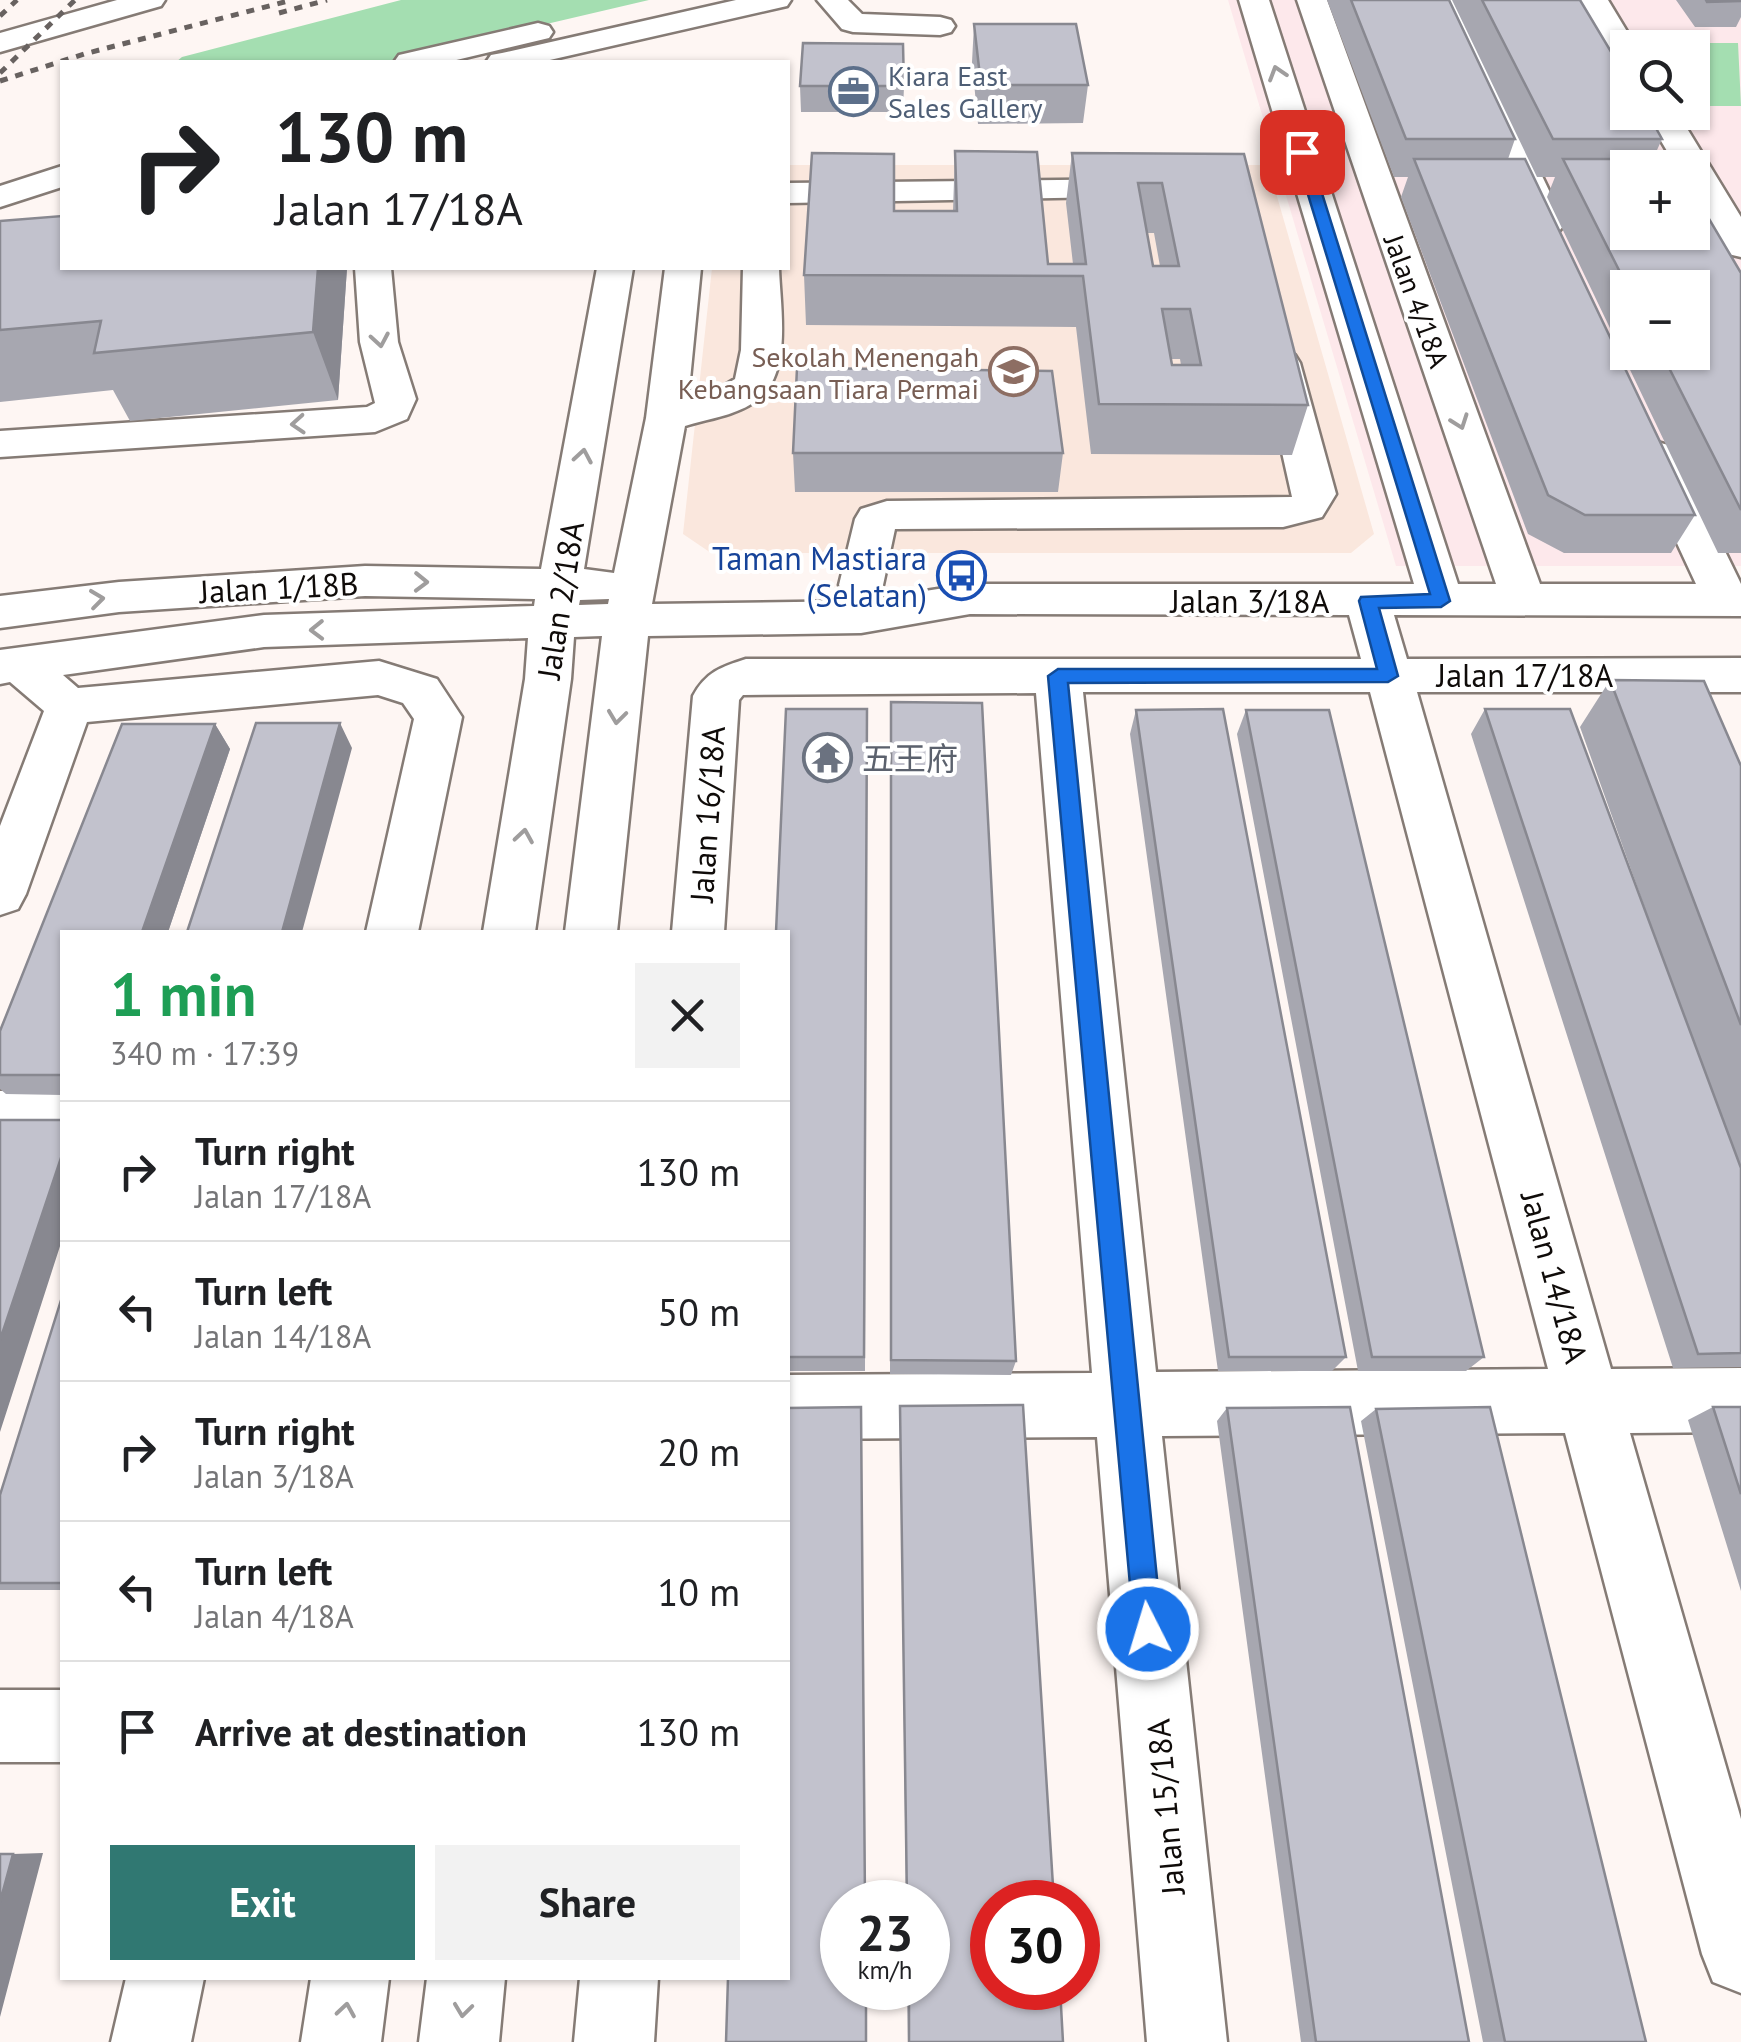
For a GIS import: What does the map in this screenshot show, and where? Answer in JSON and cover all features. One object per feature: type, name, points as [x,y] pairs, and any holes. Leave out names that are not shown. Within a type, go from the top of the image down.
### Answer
[{"type":"street","points":[[0,25],[83,0]]},
{"type":"street","points":[[0,43],[150,0]]},
{"type":"street","points":[[511,60],[624,36],[676,18],[776,0]]},
{"type":"street","points":[[832,0],[853,23],[940,26]]},
{"type":"street","name":"Jalan 4/18A","points":[[1254,0],[1441,601]]},
{"type":"street","name":"Jalan 4/18A","points":[[1312,0],[1524,601]]},
{"type":"street","points":[[1443,0],[1564,260]]},
{"type":"street","points":[[1593,0],[1611,30]]},
{"type":"street","points":[[426,60],[624,36]]},
{"type":"street","points":[[6,207],[60,177]]},
{"type":"street","points":[[790,193],[1188,188]]},
{"type":"street","points":[[1492,189],[1570,188]]},
{"type":"street","points":[[1314,191],[1416,190]]},
{"type":"street","points":[[6,207],[60,201]]},
{"type":"street","points":[[1710,203],[1741,246]]},
{"type":"street","points":[[0,444],[375,419],[393,410],[396,398],[379,342],[373,270]]},
{"type":"street","name":"Jalan 2/18A","points":[[509,930],[557,602],[615,270]]},
{"type":"street","points":[[592,930],[630,603],[666,418],[683,270]]},
{"type":"street","points":[[666,418],[749,388],[759,371],[761,270]]},
{"type":"street","points":[[862,585],[876,519],[886,514],[1283,513],[1307,507],[1315,494],[1272,328]]},
{"type":"street","points":[[1641,421],[1733,600]]},
{"type":"street","points":[[0,479],[320,453]]},
{"type":"street","name":"Jalan 1/18B","points":[[0,612],[120,597],[365,581],[557,602]]},
{"type":"street","name":"Jalan 3/18A","points":[[630,603],[862,585],[940,601]]},
{"type":"street","name":"Jalan 3/18A","points":[[630,603],[861,616],[940,601],[1733,600]]},
{"type":"street","name":"Jalan 14/18A","points":[[1368,601],[1741,1954]]},
{"type":"street","points":[[557,602],[630,603]]},
{"type":"street","name":"Jalan 1/18B","points":[[8,665],[133,646],[557,602]]},
{"type":"street","points":[[4,872],[69,706],[133,646]]},
{"type":"street","points":[[8,665],[69,706],[379,678],[420,691],[438,717],[392,930]]},
{"type":"street","name":"Jalan 17/18A","points":[[716,696],[727,682],[746,676],[1388,676],[1735,689]]},
{"type":"street","name":"Jalan 15/18A","points":[[1058,676],[1187,2042]]},
{"type":"street","name":"Jalan 16/18A","points":[[698,930],[716,696]]},
{"type":"street","points":[[0,1116],[60,1116]]},
{"type":"street","points":[[790,1407],[1741,1400]]},
{"type":"street","points":[[0,1726],[60,1726]]},
{"type":"street","points":[[150,2042],[164,1980]]},
{"type":"street","points":[[341,2042],[350,1980]]},
{"type":"street","points":[[459,2042],[466,1980]]},
{"type":"street","points":[[614,2042],[619,1980]]},
{"type":"shaded area","points":[[1228,0],[1741,0],[1741,566],[1396,566]]},
{"type":"shaded area","name":"Sekolah Menengah Kebangsaan Tiara Permai","points":[[790,165],[1268,165],[1374,534],[1351,553],[711,553],[683,534],[712,270],[790,270]]},
{"type":"green space","points":[[401,0],[649,0],[393,60],[178,60]]},
{"type":"green space","points":[[1710,43],[1738,43],[1741,106],[1710,106]]},
{"type":"building","points":[[1351,0],[1449,0],[1515,139],[1406,139]]},
{"type":"building","points":[[1482,0],[1580,0],[1610,50],[1610,130],[1657,130],[1662,139],[1553,139]]},
{"type":"building","points":[[974,24],[1076,24],[1088,85],[981,85]]},
{"type":"building","points":[[803,43],[903,44],[904,86],[800,86]]},
{"type":"building","points":[[955,151],[1037,152],[1048,264],[1086,264],[1072,153],[1244,154],[1308,405],[1099,404],[1083,276],[804,275],[812,153],[894,154],[894,211],[957,211]],"holes":[[[1138,183],[1162,183],[1179,266],[1153,266]],[[1162,309],[1190,309],[1201,365],[1172,365]]]},
{"type":"building","points":[[1414,159],[1525,159],[1610,337],[1610,370],[1626,370],[1695,515],[1585,515],[1548,495]]},
{"type":"building","points":[[1563,159],[1610,159],[1610,250],[1710,250],[1710,220],[1741,273],[1741,510],[1670,370],[1710,370],[1710,270],[1619,270]]},
{"type":"building","points":[[60,216],[60,270],[318,270],[313,332],[94,353],[101,321],[0,330],[0,221]]},
{"type":"building","points":[[797,368],[1052,371],[1063,453],[793,453]]},
{"type":"building","points":[[1610,680],[1704,681],[1741,766],[1741,1025]]},
{"type":"building","points":[[891,702],[982,703],[1016,1361],[891,1360]]},
{"type":"building","points":[[786,709],[867,709],[864,1357],[790,1357],[790,930],[776,930]]},
{"type":"building","points":[[1223,709],[1346,1357],[1229,1357],[1136,710]]},
{"type":"building","points":[[1485,709],[1570,709],[1741,1168],[1741,1353],[1698,1354]]},
{"type":"building","points":[[1246,710],[1329,710],[1484,1357],[1372,1357]]},
{"type":"building","points":[[256,723],[340,723],[283,930],[188,930]]},
{"type":"building","points":[[122,724],[215,724],[143,930],[60,930],[60,1075],[0,1075],[0,1031]]},
{"type":"building","points":[[0,1120],[60,1120],[60,1161],[0,1340]]},
{"type":"building","points":[[60,1303],[60,1583],[0,1583],[0,1495]]},
{"type":"building","points":[[1023,1405],[1053,1880],[970,1880],[970,2010],[1061,2010],[1063,2042],[909,2042],[909,2010],[950,2010],[950,1880],[907,1880],[900,1406]]},
{"type":"building","points":[[861,1407],[865,1880],[820,1880],[820,2010],[866,2010],[866,2042],[726,2042],[728,1980],[790,1980],[790,1408]]},
{"type":"building","points":[[1350,1407],[1469,2042],[1316,2042],[1227,1408]]},
{"type":"building","points":[[1490,1407],[1646,2042],[1505,2042],[1376,1409]]},
{"type":"building","points":[[1713,1407],[1741,1407],[1741,1494]]},
{"type":"building","points":[[0,1854],[13,1854],[0,1902]]},
{"type":"railway","points":[[0,16],[17,0]]},
{"type":"railway","points":[[0,73],[75,0]]},
{"type":"railway","points":[[65,60],[292,0]]},
{"type":"railway","points":[[279,13],[327,0]]},
{"type":"railway","points":[[0,81],[60,62]]},
{"type":"place","name":"Kiara East Sales Gallery","points":[[853,91]]},
{"type":"place","name":"Sekolah Menengah Kebangsaan Tiara Permai","points":[[1014,372]]},
{"type":"place","name":"Taman Mastiara (Selatan)","points":[[962,576]]},
{"type":"place","name":"五王府","points":[[827,758]]},
{"type":"route","points":[[1148,1629],[1058,676],[1388,676],[1368,601],[1441,601],[1302,152]]}]
